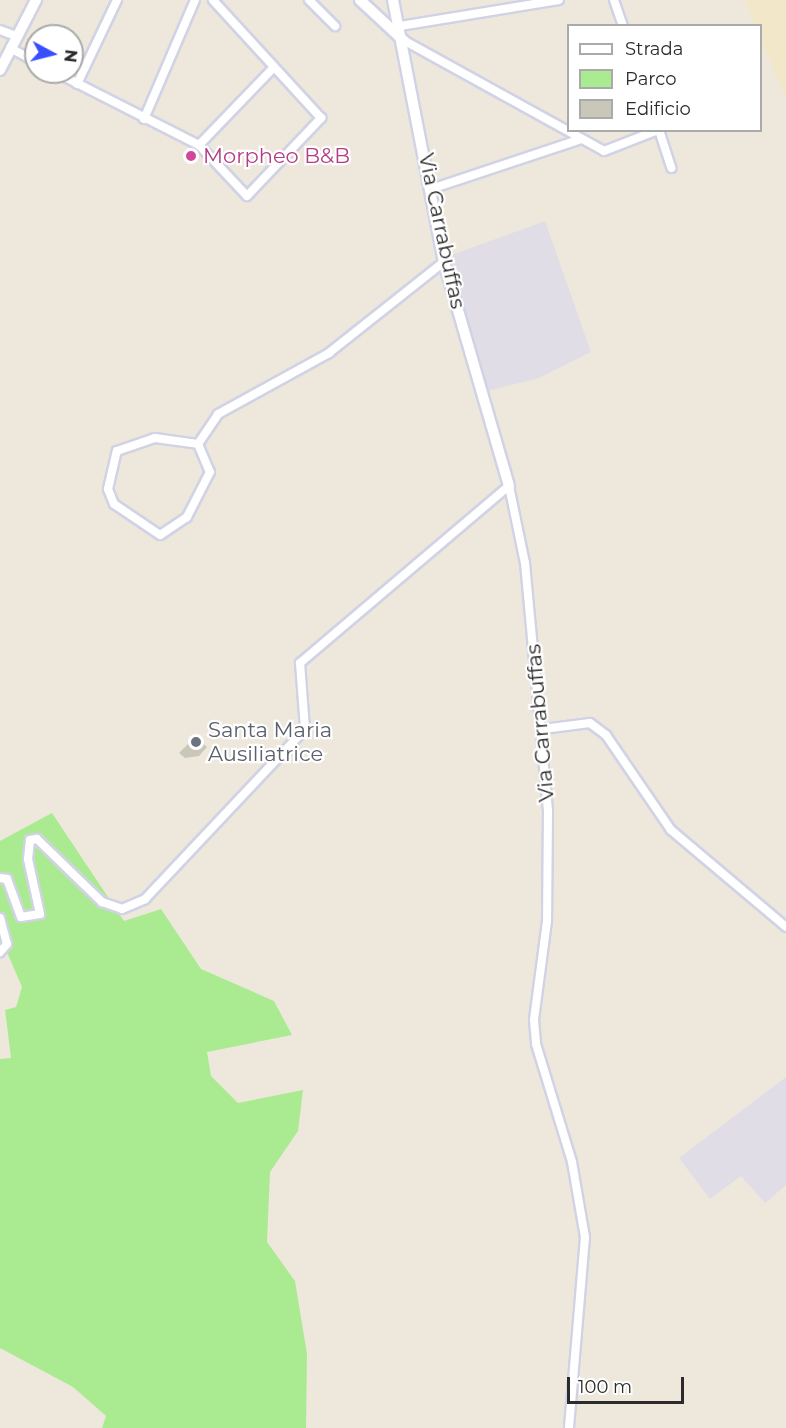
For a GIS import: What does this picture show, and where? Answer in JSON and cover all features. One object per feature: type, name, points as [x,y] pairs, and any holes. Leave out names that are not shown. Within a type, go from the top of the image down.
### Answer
[{"type":"street","points":[[0,70],[36,0]]},
{"type":"street","points":[[84,69],[117,0]]},
{"type":"street","points":[[144,119],[195,0]]},
{"type":"street","points":[[77,84],[199,145],[247,196],[321,118],[213,0]]},
{"type":"street","points":[[309,0],[335,26]]},
{"type":"street","points":[[360,0],[405,41],[567,131]]},
{"type":"street","points":[[390,27],[500,3],[558,0]]},
{"type":"street","points":[[614,0],[622,24]]},
{"type":"street","points":[[372,11],[394,3]]},
{"type":"street","name":"Via Carrabuffas","points":[[394,3],[402,25],[444,262],[509,486],[525,563],[543,729],[547,921],[534,1020],[544,1074],[572,1162],[585,1237],[569,1428]]},
{"type":"street","points":[[0,30],[16,36]]},
{"type":"street","points":[[10,48],[24,56]]},
{"type":"street","points":[[199,145],[273,68]]},
{"type":"street","points":[[568,132],[604,151],[654,132]]},
{"type":"street","points":[[660,132],[672,168]]},
{"type":"street","points":[[430,189],[581,139]]},
{"type":"street","points":[[198,444],[218,414],[329,353],[444,262]]},
{"type":"street","points":[[155,438],[198,444],[210,472],[207,482],[187,517],[169,533],[149,531],[114,504],[108,489],[117,451],[155,438]]},
{"type":"street","points":[[0,878],[7,879],[21,917],[40,914],[28,859],[30,840],[37,839],[102,902],[122,909],[145,899],[305,729],[300,663],[509,486]]},
{"type":"street","points":[[543,729],[590,723],[606,735],[671,830],[786,927]]},
{"type":"street","points":[[0,918],[7,944],[0,952]]},
{"type":"shaded area","points":[[744,0],[786,0],[786,99],[762,41],[762,24],[755,24]]},
{"type":"shaded area","points":[[545,221],[591,352],[539,378],[487,391],[446,257]]},
{"type":"shaded area","points":[[786,1077],[786,1185],[765,1203],[741,1176],[710,1199],[679,1158]]},
{"type":"green space","points":[[52,813],[124,921],[161,909],[201,969],[274,1001],[292,1035],[207,1052],[211,1076],[238,1103],[303,1090],[298,1131],[270,1172],[267,1242],[295,1281],[307,1354],[306,1428],[102,1428],[106,1416],[73,1387],[0,1348],[0,1059],[11,1058],[5,1010],[16,1007],[22,987],[0,936],[0,841]]},
{"type":"building","name":"Santa Maria Ausiliatrice","points":[[195,737],[207,747],[199,756],[185,758],[179,753]]},
{"type":"place","name":"Morpheo B&B","points":[[191,156]]},
{"type":"place","name":"Santa Maria Ausiliatrice","points":[[196,742]]}]
